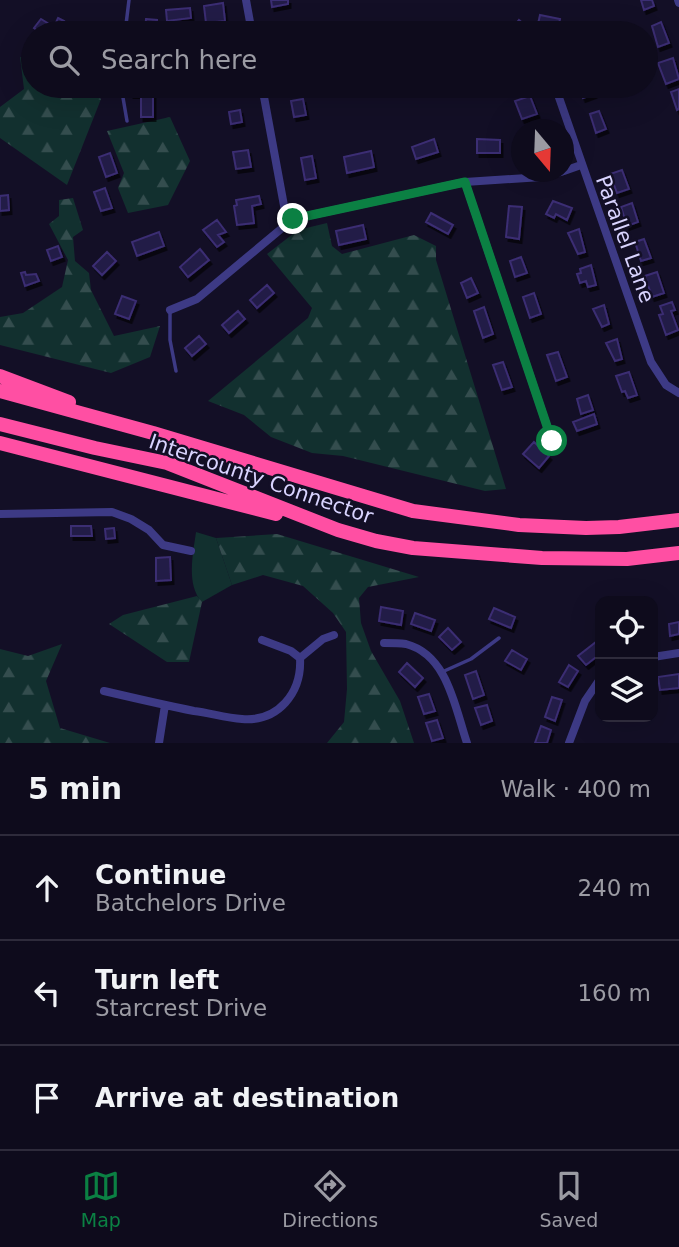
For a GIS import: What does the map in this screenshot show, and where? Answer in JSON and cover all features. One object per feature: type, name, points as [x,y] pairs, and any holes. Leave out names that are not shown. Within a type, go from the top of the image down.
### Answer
[{"type":"highway","points":[[0,376],[153,433]]},
{"type":"highway","name":"Intercounty Connector","points":[[0,391],[153,433],[412,511],[519,525],[586,528],[679,520]]},
{"type":"highway","name":"Intercounty Connector","points":[[0,425],[95,449],[167,463],[338,530],[413,548],[541,558],[627,559],[679,553]]},
{"type":"highway","points":[[0,443],[338,530]]},
{"type":"street","points":[[246,0],[250,21]]},
{"type":"street","points":[[263,98],[287,222]]},
{"type":"street","name":"Parallel Lane","points":[[559,98],[650,362],[666,385],[679,393]]},
{"type":"street","points":[[574,167],[581,165]]},
{"type":"street","points":[[170,310],[198,299],[287,222],[323,211],[465,182],[511,179]]},
{"type":"street","points":[[465,182],[552,441]]},
{"type":"street","points":[[0,514],[112,512],[149,530],[163,545],[191,551]]},
{"type":"street","points":[[104,691],[244,719],[265,717],[288,701],[297,685],[300,658],[323,639],[334,635]]},
{"type":"street","points":[[262,640],[291,651],[300,658]]},
{"type":"street","points":[[384,643],[406,644],[428,655],[442,672],[467,743]]},
{"type":"street","points":[[658,656],[679,653]]},
{"type":"street","points":[[569,743],[585,701],[595,686]]},
{"type":"street","points":[[159,743],[164,705]]},
{"type":"lane","points":[[126,21],[129,0]]},
{"type":"lane","points":[[123,98],[127,121]]},
{"type":"lane","points":[[170,310],[170,340],[176,371]]},
{"type":"lane","points":[[442,672],[471,659],[499,638]]},
{"type":"green space","points":[[21,91],[21,98],[101,99],[67,185],[0,138],[0,107]]},
{"type":"green space","points":[[170,117],[190,161],[168,205],[128,213],[118,188],[124,173],[107,131]]},
{"type":"green space","points":[[73,198],[83,230],[73,237],[75,261],[89,273],[91,290],[114,336],[160,326],[150,357],[111,373],[0,345],[0,317],[23,313],[62,287],[68,260],[49,224],[59,216],[59,200]]},
{"type":"green space","points":[[327,223],[332,246],[342,254],[414,235],[436,246],[436,260],[506,489],[485,491],[343,456],[312,453],[271,437],[244,415],[208,401],[308,318],[312,308],[267,254],[298,230]]},
{"type":"green space","points":[[196,532],[216,538],[232,585],[202,602],[192,578]]},
{"type":"green space","points":[[277,534],[419,577],[368,587],[359,598],[361,623],[371,651],[400,701],[414,743],[327,743],[344,722],[347,689],[346,632],[333,613],[303,586],[263,575],[232,585],[216,538]]},
{"type":"green space","points":[[197,596],[202,602],[189,662],[167,662],[109,624],[123,615]]},
{"type":"green space","points":[[62,644],[46,681],[60,728],[110,743],[0,743],[0,649],[28,656]]},
{"type":"building","points":[[271,0],[288,0],[288,4],[272,7]]},
{"type":"building","points":[[641,0],[652,0],[654,6],[644,10]]},
{"type":"building","points":[[223,3],[225,21],[206,21],[204,6]]},
{"type":"building","points":[[190,8],[191,18],[167,21],[166,10]]},
{"type":"building","points":[[540,15],[560,19],[560,21],[539,21]]},
{"type":"building","points":[[661,22],[669,43],[658,47],[658,23]]},
{"type":"building","points":[[673,58],[679,79],[666,84],[658,63]]},
{"type":"building","points":[[679,89],[679,109],[677,110],[671,92]]},
{"type":"building","points":[[141,98],[153,98],[153,117],[141,117]]},
{"type":"building","points":[[531,98],[537,114],[522,119],[515,101]]},
{"type":"building","points":[[303,99],[306,115],[294,117],[291,101]]},
{"type":"building","points":[[240,110],[242,122],[231,124],[229,112]]},
{"type":"building","points":[[599,111],[606,129],[596,133],[590,114]]},
{"type":"building","points":[[434,139],[438,152],[416,159],[412,147]]},
{"type":"building","points":[[477,139],[500,140],[500,153],[477,153]]},
{"type":"building","points":[[248,150],[251,167],[236,169],[233,152]]},
{"type":"building","points":[[371,151],[374,167],[347,173],[344,157]]},
{"type":"building","points":[[110,153],[117,173],[106,177],[99,157]]},
{"type":"building","points":[[312,156],[316,178],[305,180],[301,158]]},
{"type":"building","points":[[622,170],[629,189],[617,193],[610,174]]},
{"type":"building","points":[[105,188],[112,208],[101,211],[94,192]]},
{"type":"building","points":[[8,195],[9,210],[0,211],[0,196]]},
{"type":"building","points":[[259,196],[261,204],[252,206],[254,223],[237,225],[234,206],[237,205],[236,200]]},
{"type":"building","points":[[553,201],[572,208],[567,220],[556,214],[554,218],[546,214]]},
{"type":"building","points":[[632,203],[638,222],[627,226],[621,207]]},
{"type":"building","points":[[509,206],[522,207],[519,239],[506,237]]},
{"type":"building","points":[[431,213],[453,225],[448,234],[426,222]]},
{"type":"building","points":[[217,220],[226,232],[218,235],[224,242],[217,247],[203,230]]},
{"type":"building","points":[[363,225],[366,239],[339,245],[336,231]]},
{"type":"building","points":[[579,229],[585,252],[578,254],[568,233]]},
{"type":"building","points":[[159,232],[164,246],[137,256],[132,242]]},
{"type":"building","points":[[644,239],[651,258],[641,261],[635,242]]},
{"type":"building","points":[[58,246],[62,257],[51,261],[47,250]]},
{"type":"building","points":[[200,249],[209,260],[188,277],[180,267]]},
{"type":"building","points":[[107,252],[116,261],[102,275],[93,266]]},
{"type":"building","points":[[521,257],[527,273],[515,277],[510,261]]},
{"type":"building","points":[[591,265],[596,285],[588,287],[586,281],[580,283],[577,274],[581,273],[580,269]]},
{"type":"building","points":[[25,272],[26,275],[36,274],[39,281],[25,286],[21,273]]},
{"type":"building","points":[[657,272],[664,293],[652,297],[645,276]]},
{"type":"building","points":[[471,278],[478,293],[467,298],[461,283]]},
{"type":"building","points":[[267,285],[274,293],[257,308],[250,300]]},
{"type":"building","points":[[534,293],[541,314],[530,318],[523,297]]},
{"type":"building","points":[[122,296],[136,301],[129,319],[115,314]]},
{"type":"building","points":[[672,302],[675,310],[671,311],[678,330],[666,335],[659,315],[663,314],[660,306]]},
{"type":"building","points":[[604,305],[609,324],[602,327],[593,309]]},
{"type":"building","points":[[484,307],[493,334],[483,338],[474,311]]},
{"type":"building","points":[[238,311],[245,319],[229,333],[222,325]]},
{"type":"building","points":[[199,336],[206,344],[192,356],[185,348]]},
{"type":"building","points":[[617,339],[622,359],[615,361],[606,343]]},
{"type":"building","points":[[558,352],[567,377],[556,381],[547,355]]},
{"type":"building","points":[[503,362],[512,387],[502,390],[493,365]]},
{"type":"building","points":[[629,372],[637,395],[628,398],[625,391],[622,392],[616,376]]},
{"type":"building","points":[[588,395],[593,410],[581,414],[577,399]]},
{"type":"building","points":[[594,414],[597,424],[577,431],[573,422]]},
{"type":"building","points":[[534,442],[549,456],[539,468],[523,454]]},
{"type":"building","points":[[71,526],[91,526],[92,536],[71,536]]},
{"type":"building","points":[[114,528],[115,538],[106,539],[105,529]]},
{"type":"building","points":[[170,557],[171,580],[156,581],[156,558]]},
{"type":"building","points":[[381,607],[403,611],[401,625],[379,621]]},
{"type":"building","points":[[494,608],[515,617],[511,628],[489,619]]},
{"type":"building","points":[[415,613],[435,620],[431,631],[411,624]]},
{"type":"building","points":[[679,622],[679,634],[670,636],[669,624]]},
{"type":"building","points":[[448,628],[461,642],[452,650],[439,637]]},
{"type":"building","points":[[595,643],[595,658],[586,665],[578,656]]},
{"type":"building","points":[[512,650],[527,659],[521,670],[505,661]]},
{"type":"building","points":[[407,663],[423,678],[415,687],[399,672]]},
{"type":"building","points":[[569,665],[578,671],[568,687],[559,682]]},
{"type":"building","points":[[476,671],[484,695],[473,699],[465,675]]},
{"type":"building","points":[[679,674],[679,688],[660,690],[658,677]]},
{"type":"building","points":[[429,694],[435,711],[424,714],[418,697]]},
{"type":"building","points":[[552,697],[562,700],[555,721],[545,717]]},
{"type":"building","points":[[487,705],[492,721],[481,725],[475,708]]},
{"type":"building","points":[[437,720],[443,738],[432,741],[426,723]]},
{"type":"building","points":[[541,726],[551,730],[547,743],[535,743]]},
{"type":"route","points":[[293,219],[465,182],[552,441]]}]
